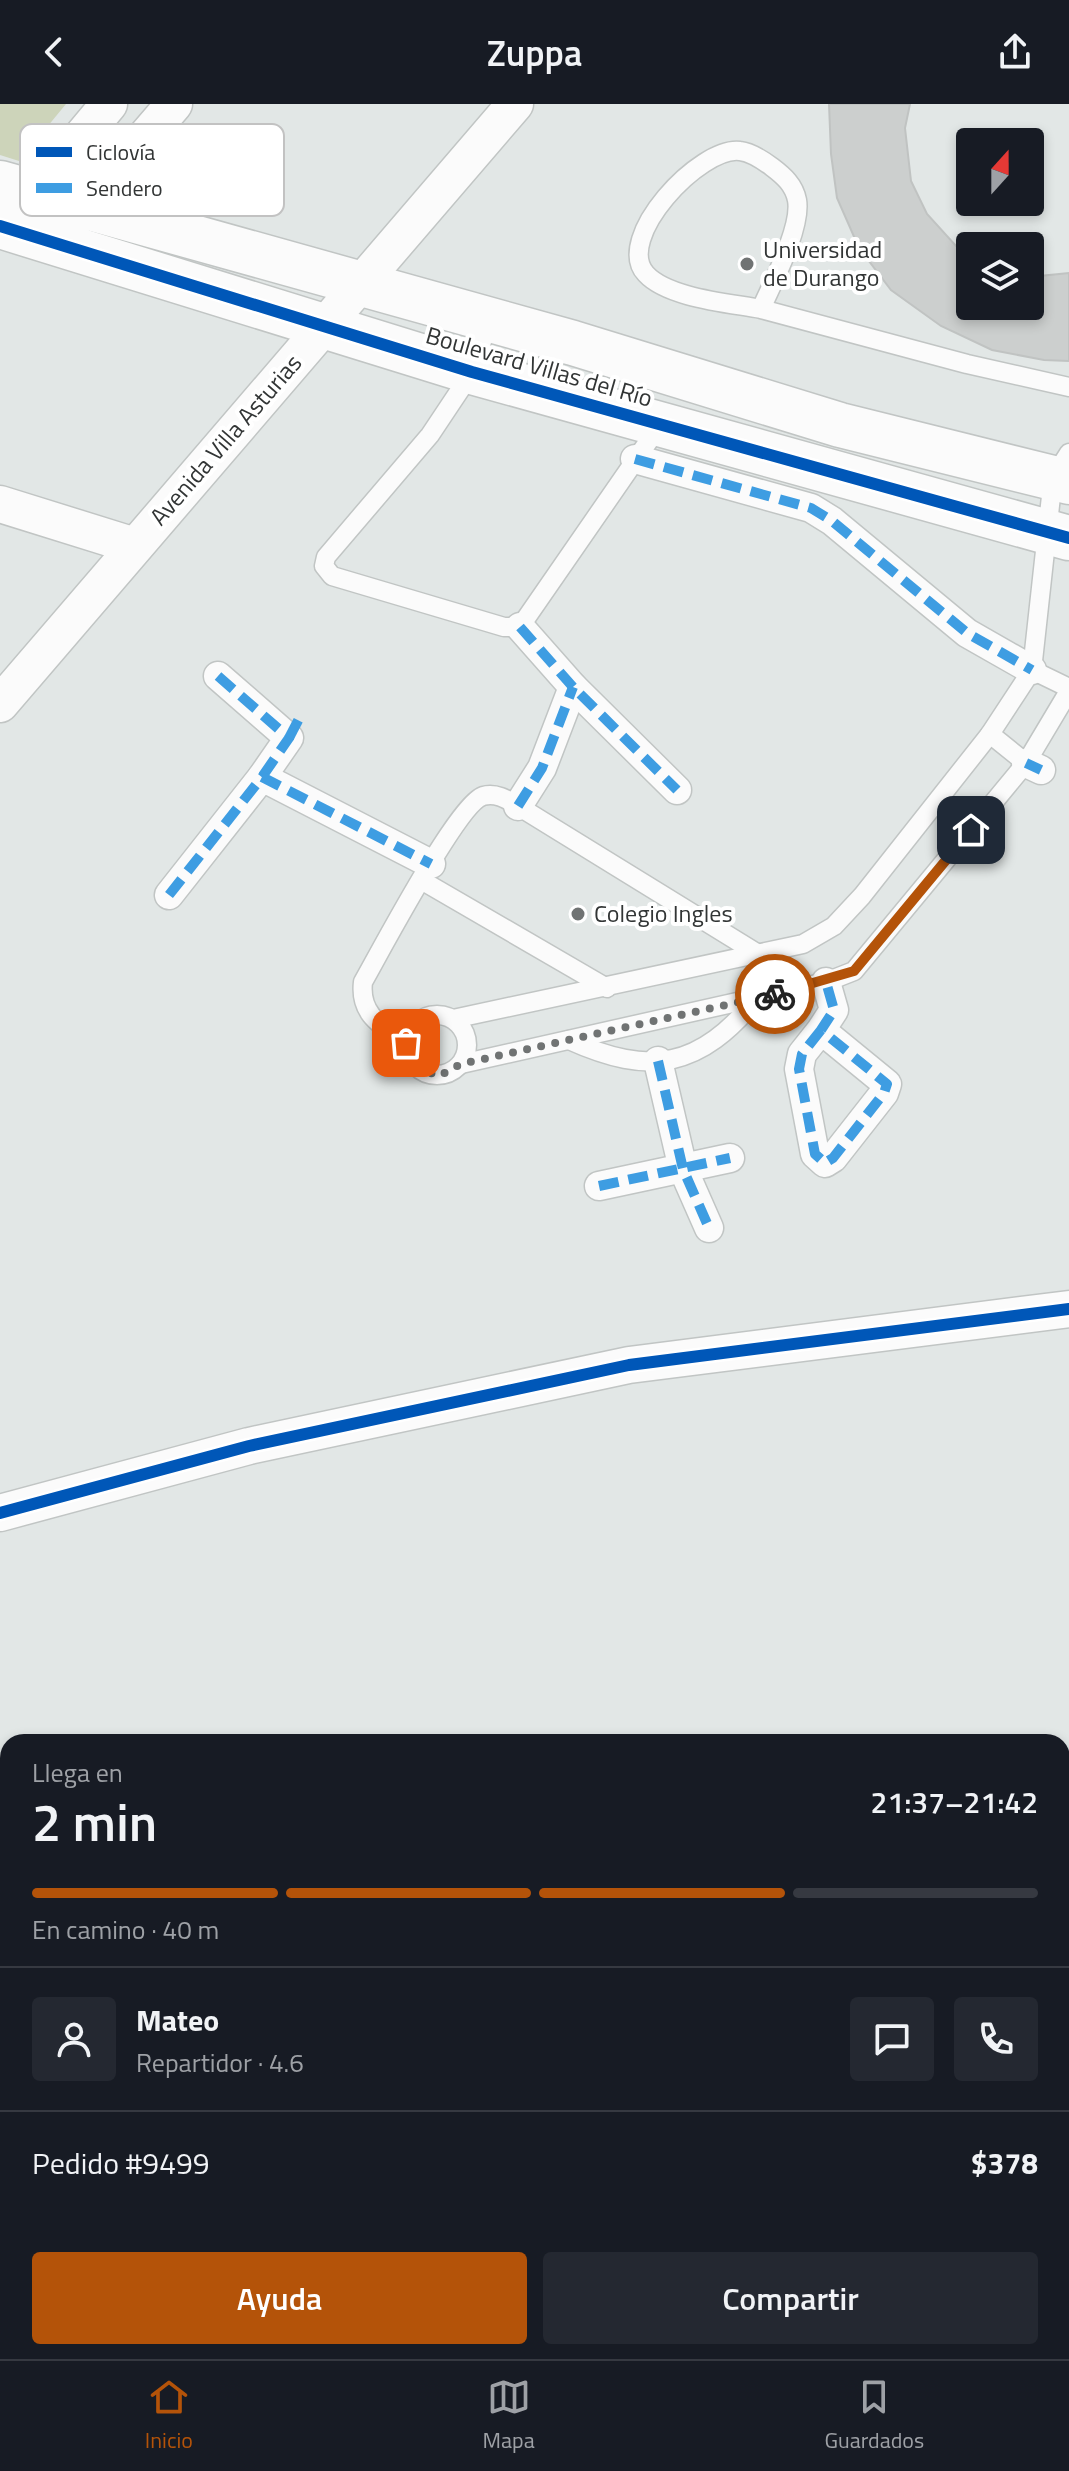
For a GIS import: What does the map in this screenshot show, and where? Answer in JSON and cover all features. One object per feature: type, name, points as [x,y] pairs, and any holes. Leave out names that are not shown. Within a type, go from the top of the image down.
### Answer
[{"type":"street","points":[[87,124],[109,104]]},
{"type":"street","points":[[157,124],[174,104]]},
{"type":"street","name":"Avenida Villa Asturias","points":[[0,704],[515,104]]},
{"type":"street","points":[[3,227],[16,187]]},
{"type":"street","points":[[54,243],[78,216]]},
{"type":"street","name":"Boulevard Villas del Río","points":[[113,216],[489,320],[840,425],[1064,471]]},
{"type":"street","name":"Boulevard Villas del Río","points":[[3,227],[472,372],[1057,533]]},
{"type":"street","points":[[635,459],[811,508],[832,521],[967,633],[1032,670]]},
{"type":"street","points":[[0,504],[135,546]]},
{"type":"street","points":[[520,627],[573,687],[677,790]]},
{"type":"street","points":[[169,895],[262,777],[296,726],[218,676]]},
{"type":"street","points":[[518,806],[542,768],[573,687]]},
{"type":"street","points":[[262,777],[426,872]]},
{"type":"street","points":[[821,1030],[834,1010],[826,982]]},
{"type":"street","points":[[658,1061],[683,1169],[709,1228]]},
{"type":"street","points":[[599,1186],[730,1158]]},
{"type":"street","points":[[0,1513],[249,1446],[629,1365],[1069,1309]]},
{"type":"lane","points":[[761,309],[791,233],[797,202],[788,179],[765,162],[740,151],[714,155],[689,172],[643,229],[638,252],[644,272],[659,285],[691,296],[761,309],[952,361],[1069,387]]},
{"type":"lane","points":[[489,320],[472,372],[430,435],[326,557],[324,566],[332,576],[504,627],[520,627],[660,424]]},
{"type":"lane","points":[[1032,670],[1069,689],[1034,767],[854,971],[826,982],[461,1064],[439,1076],[426,1074],[408,1056],[406,1043],[409,1031],[429,1015],[453,1019],[760,955],[803,944],[834,926],[862,896],[990,734],[1032,670],[1057,533],[1064,471]]},
{"type":"lane","points":[[990,734],[1034,767]]},
{"type":"lane","points":[[406,1043],[369,1016],[361,998],[363,982],[426,872],[469,806],[483,796],[502,797],[518,806],[760,955]]},
{"type":"lane","points":[[426,872],[607,988]]},
{"type":"lane","points":[[569,1040],[602,1055],[640,1062],[658,1061],[709,1047],[735,1025],[757,998]]},
{"type":"lane","points":[[453,1019],[467,1040],[461,1064]]},
{"type":"green space","points":[[0,104],[66,104],[50,124],[20,124],[19,161],[0,155]]},
{"type":"building","name":"Universidad de Durango","points":[[829,104],[910,104],[905,128],[911,181],[927,214],[956,246],[956,320],[1044,320],[1044,276],[1069,273],[1069,361],[1044,360],[992,350],[941,326],[891,290],[859,248],[837,198]]},
{"type":"marked path","points":[[635,459],[811,508],[832,521],[967,633],[1032,670]]},
{"type":"marked path","points":[[520,627],[573,687],[677,790]]},
{"type":"marked path","points":[[218,676],[289,738],[262,777]]},
{"type":"marked path","points":[[518,806],[542,768],[573,687]]},
{"type":"marked path","points":[[289,738],[302,713]]},
{"type":"marked path","points":[[1026,763],[1041,770]]},
{"type":"marked path","points":[[169,895],[262,777],[431,864]]},
{"type":"marked path","points":[[971,830],[977,835]]},
{"type":"marked path","points":[[821,1030],[802,1054],[799,1069],[815,1154],[825,1163],[833,1158],[884,1093],[887,1084],[821,1030],[834,1010],[826,982]]},
{"type":"marked path","points":[[658,1061],[683,1169],[709,1228]]},
{"type":"marked path","points":[[599,1186],[730,1158]]},
{"type":"cycle path","points":[[0,226],[472,372],[1069,538]]},
{"type":"cycle path","points":[[0,1513],[249,1446],[629,1365],[1069,1309]]},
{"type":"way so far","points":[[406,1043],[408,1056],[415,1067],[426,1074],[439,1076],[461,1064],[775,994]]},
{"type":"place","name":"Universidad de Durango","points":[[747,264]]},
{"type":"place","name":"Colegio Ingles","points":[[578,914]]},
{"type":"route","points":[[775,994],[826,982],[854,971],[971,830]]}]
